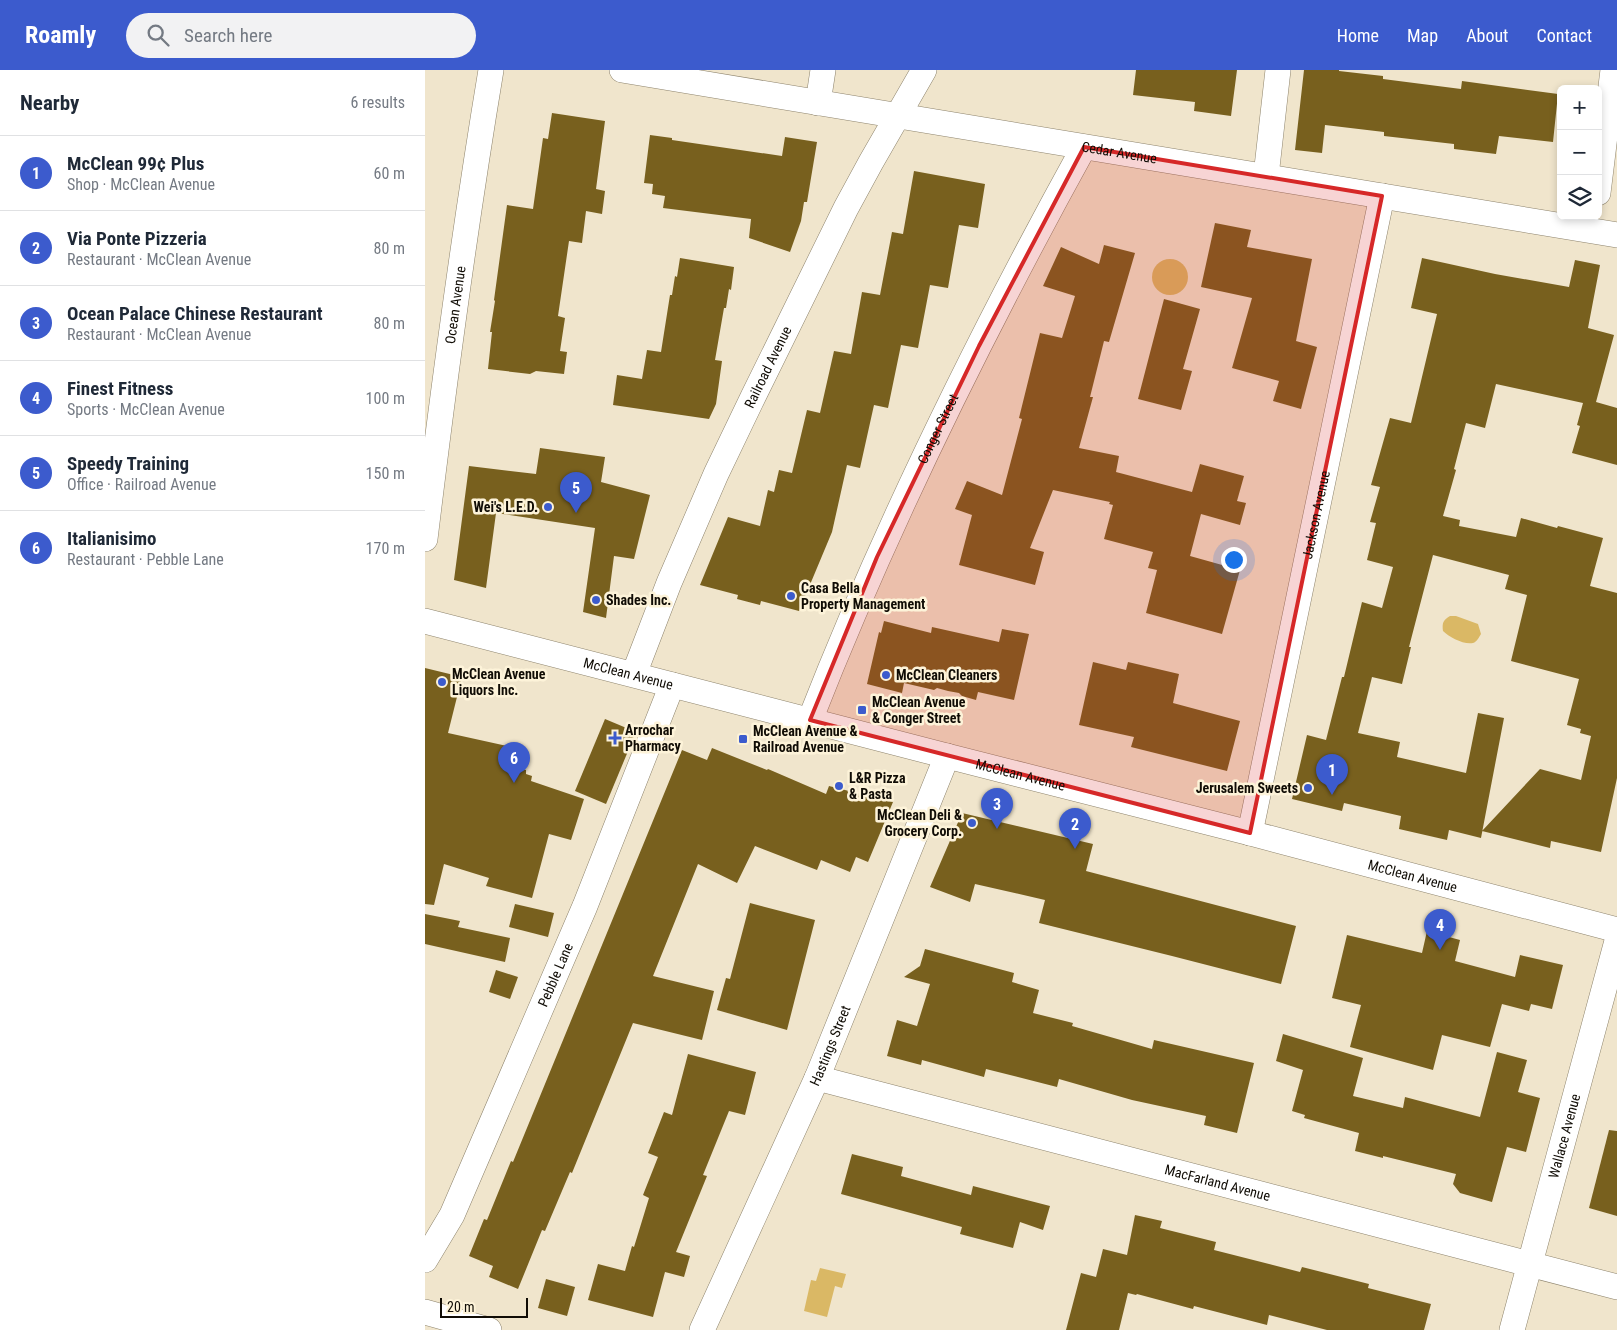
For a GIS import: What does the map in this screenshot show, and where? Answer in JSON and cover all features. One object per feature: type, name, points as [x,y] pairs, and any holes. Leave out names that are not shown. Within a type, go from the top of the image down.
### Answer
[{"type":"street","name":"Ocean Avenue","points":[[425,539],[471,189],[491,70]]},
{"type":"street","name":"Cedar Avenue","points":[[622,70],[1382,196],[1602,228]]},
{"type":"street","points":[[818,103],[823,70]]},
{"type":"street","name":"Railroad Avenue","points":[[634,674],[669,583],[729,449],[846,208],[924,70]]},
{"type":"street","points":[[1267,176],[1278,70]]},
{"type":"street","points":[[1600,175],[1613,70]]},
{"type":"street","name":"Conger Street","points":[[810,720],[877,557],[979,346],[1084,147]]},
{"type":"street","name":"Jackson Avenue","points":[[1249,833],[1382,196]]},
{"type":"street","name":"McClean Avenue","points":[[425,621],[1249,833],[1617,930]]},
{"type":"street","name":"Pebble Lane","points":[[425,1260],[451,1215],[585,906],[672,685]]},
{"type":"street","name":"Hastings Street","points":[[702,1330],[817,1078],[947,756]]},
{"type":"street","name":"Wallace Avenue","points":[[1512,1330],[1617,941]]},
{"type":"street","name":"MacFarland Avenue","points":[[817,1078],[1617,1287]]},
{"type":"street","points":[[425,1312],[460,1324],[489,1330]]},
{"type":"highlighted area","points":[[1084,147],[1382,196],[1250,833],[810,720],[877,557],[979,346]]},
{"type":"shaded area","points":[[1170,259],[1177,260],[1183,264],[1187,270],[1187,284],[1183,290],[1177,294],[1170,295],[1163,294],[1157,290],[1153,284],[1152,277],[1153,270],[1157,264],[1163,260]]},
{"type":"shaded area","points":[[1450,616],[1456,616],[1478,624],[1481,634],[1477,641],[1473,643],[1461,642],[1443,631],[1443,622]]},
{"type":"shaded area","points":[[820,1268],[846,1274],[842,1288],[835,1286],[827,1317],[804,1311],[811,1280],[816,1281]]},
{"type":"building","points":[[1136,70],[1237,70],[1231,116],[1194,111],[1195,102],[1133,95]]},
{"type":"building","points":[[1304,70],[1339,70],[1383,76],[1383,79],[1461,89],[1462,81],[1557,94],[1553,142],[1499,136],[1496,154],[1454,149],[1454,144],[1384,136],[1384,132],[1325,125],[1322,153],[1295,150]]},
{"type":"building","points":[[552,113],[605,121],[596,189],[605,191],[602,214],[586,211],[582,243],[569,241],[558,316],[565,318],[560,351],[567,352],[564,374],[536,371],[530,374],[488,369],[492,332],[490,332],[507,205],[533,209],[543,138],[548,139]]},
{"type":"building","points":[[650,135],[782,156],[785,137],[817,142],[807,202],[804,202],[801,221],[790,252],[749,238],[751,219],[663,208],[665,196],[652,194],[653,184],[644,183]]},
{"type":"building","points":[[914,171],[985,184],[978,228],[959,225],[948,288],[930,285],[918,348],[901,345],[888,408],[874,405],[860,468],[847,465],[832,532],[799,611],[761,601],[760,605],[737,599],[738,595],[700,585],[728,517],[760,526],[768,490],[774,492],[779,470],[792,473],[807,410],[820,413],[834,351],[851,354],[862,292],[880,295],[892,232],[903,234]]},
{"type":"building","points":[[1215,223],[1251,230],[1247,247],[1312,259],[1296,341],[1317,347],[1301,409],[1273,401],[1279,381],[1232,368],[1252,298],[1201,287]]},
{"type":"building","points":[[1104,245],[1135,253],[1109,342],[1104,341],[1090,397],[1093,397],[1079,448],[1119,456],[1116,472],[1192,492],[1200,464],[1244,476],[1237,501],[1246,503],[1240,525],[1201,514],[1190,556],[1240,570],[1222,634],[1146,613],[1157,570],[1148,568],[1153,552],[1104,539],[1113,505],[1109,504],[1110,502],[1053,490],[1030,548],[1044,552],[1035,585],[959,565],[972,515],[955,509],[967,481],[1002,495],[1022,419],[1019,418],[1040,333],[1062,338],[1075,296],[1043,286],[1061,247],[1099,264]]},
{"type":"building","points":[[680,258],[734,267],[731,290],[729,289],[726,308],[724,308],[715,360],[722,361],[716,404],[709,419],[613,405],[617,375],[642,379],[647,350],[661,352],[670,295],[672,295],[675,276],[677,277]]},
{"type":"building","points":[[1422,258],[1495,274],[1569,287],[1575,260],[1600,265],[1588,328],[1614,335],[1596,402],[1617,408],[1617,465],[1572,453],[1580,426],[1577,425],[1583,403],[1496,384],[1485,428],[1466,423],[1454,469],[1456,470],[1443,516],[1460,520],[1459,526],[1516,537],[1521,518],[1603,538],[1590,586],[1617,593],[1617,778],[1601,852],[1551,841],[1550,848],[1482,831],[1481,838],[1449,830],[1447,840],[1399,829],[1401,816],[1344,803],[1342,811],[1292,799],[1307,735],[1326,740],[1342,677],[1344,677],[1362,602],[1382,608],[1393,567],[1367,560],[1376,523],[1370,522],[1380,487],[1371,485],[1390,418],[1411,423],[1437,314],[1411,308]],"holes":[[[1433,555],[1509,575],[1505,589],[1527,595],[1511,661],[1579,679],[1567,725],[1581,729],[1580,733],[1591,736],[1581,780],[1540,769],[1482,831],[1504,718],[1478,713],[1466,773],[1397,757],[1400,742],[1358,733],[1372,677],[1402,684],[1411,647],[1409,647]]]},
{"type":"building","points":[[1164,299],[1200,309],[1183,369],[1192,371],[1181,410],[1138,399]]},
{"type":"building","points":[[540,448],[605,457],[601,482],[650,495],[634,559],[614,556],[606,618],[583,612],[595,528],[496,513],[486,588],[454,580],[469,466],[536,474]]},
{"type":"building","points":[[884,621],[931,633],[932,627],[999,642],[1002,629],[1029,634],[1014,700],[978,692],[976,700],[962,696],[959,693],[937,688],[934,690],[904,683],[902,693],[867,684],[879,632],[881,633]]},
{"type":"building","points":[[1093,662],[1126,670],[1128,662],[1179,674],[1173,703],[1240,721],[1227,771],[1131,747],[1134,737],[1079,725]]},
{"type":"building","points":[[425,668],[462,677],[448,733],[507,746],[503,765],[526,770],[526,774],[532,776],[531,781],[584,799],[571,840],[549,834],[532,898],[486,886],[489,878],[444,864],[434,905],[425,904]]},
{"type":"building","points":[[605,719],[636,732],[606,804],[575,791]]},
{"type":"building","points":[[712,748],[826,794],[829,786],[893,802],[868,862],[856,857],[850,872],[821,860],[817,870],[755,846],[737,883],[698,864],[653,976],[714,991],[702,1040],[633,1023],[572,1173],[570,1172],[545,1231],[542,1230],[518,1289],[489,1277],[493,1266],[469,1256],[484,1219],[487,1220],[511,1161],[513,1162],[682,750],[707,760]]},
{"type":"building","points":[[962,813],[1093,844],[1086,871],[1296,926],[1281,984],[1039,923],[1045,900],[975,884],[970,902],[930,887]]},
{"type":"building","points":[[750,903],[815,920],[787,1030],[717,1010],[726,978],[730,979]]},
{"type":"building","points":[[515,904],[554,913],[548,937],[509,927]]},
{"type":"building","points":[[425,914],[460,921],[458,927],[510,938],[505,962],[425,944]]},
{"type":"building","points":[[1427,931],[1460,940],[1455,961],[1515,977],[1520,955],[1563,965],[1552,1009],[1531,1004],[1529,1011],[1502,1004],[1490,1047],[1442,1035],[1433,1070],[1350,1047],[1361,1005],[1332,998],[1347,935],[1422,953]]},
{"type":"building","points":[[925,949],[1014,973],[1012,982],[1039,990],[1033,1013],[1073,1023],[1072,1026],[1152,1049],[1154,1040],[1254,1063],[1237,1133],[1204,1125],[1206,1116],[1132,1100],[1059,1079],[1057,1087],[986,1069],[984,1077],[922,1060],[921,1065],[887,1056],[897,1020],[917,1026],[930,984],[904,977],[920,966]]},
{"type":"building","points":[[496,970],[518,977],[510,999],[489,992]]},
{"type":"building","points":[[1283,1034],[1363,1058],[1353,1096],[1403,1108],[1405,1097],[1480,1117],[1497,1052],[1527,1060],[1518,1092],[1540,1098],[1526,1152],[1507,1147],[1492,1202],[1460,1193],[1453,1184],[1456,1174],[1355,1151],[1359,1133],[1304,1118],[1305,1115],[1292,1111],[1303,1070],[1276,1061]]},
{"type":"building","points":[[688,1054],[756,1072],[745,1115],[729,1111],[703,1175],[707,1176],[676,1252],[690,1256],[684,1277],[665,1272],[653,1317],[588,1300],[598,1264],[625,1271],[649,1198],[643,1195],[658,1157],[648,1153],[664,1112],[672,1115]]},
{"type":"building","points":[[1609,1130],[1617,1131],[1617,1216],[1589,1208]]},
{"type":"building","points":[[852,1154],[903,1167],[901,1176],[971,1195],[973,1186],[1050,1206],[1043,1230],[1020,1222],[1013,1248],[960,1234],[962,1227],[841,1194]]},
{"type":"building","points":[[1135,1215],[1162,1221],[1160,1228],[1216,1242],[1214,1250],[1300,1272],[1302,1267],[1369,1284],[1368,1288],[1431,1304],[1424,1330],[1327,1330],[1269,1315],[1267,1325],[1194,1306],[1193,1309],[1128,1293],[1119,1330],[1066,1330],[1081,1273],[1096,1277],[1103,1249],[1127,1255]]},
{"type":"building","points":[[546,1279],[575,1287],[567,1316],[538,1308]]},
{"type":"place","name":"Wei's L.E.D.","points":[[548,507]]},
{"type":"place","name":"Speedy Training","points":[[576,513]]},
{"type":"place","name":"Casa Bella Property Management","points":[[791,596]]},
{"type":"place","name":"Shades Inc.","points":[[596,600]]},
{"type":"place","name":"McClean Cleaners","points":[[886,675]]},
{"type":"place","name":"McClean Avenue Liquors Inc.","points":[[442,682]]},
{"type":"place","name":"McClean Avenue & Conger Street","points":[[862,710]]},
{"type":"place","name":"Arrochar Pharmacy","points":[[615,738]]},
{"type":"place","name":"McClean Avenue & Railroad Avenue","points":[[743,739]]},
{"type":"place","name":"Italianisimo","points":[[514,783]]},
{"type":"place","name":"L&R Pizza & Pasta","points":[[839,786]]},
{"type":"place","name":"Jerusalem Sweets","points":[[1308,788]]},
{"type":"place","name":"McClean 99¢ Plus","points":[[1332,795]]},
{"type":"place","name":"McClean Deli & Grocery Corp.","points":[[972,823]]},
{"type":"place","name":"Ocean Palace Chinese Restaurant","points":[[997,829]]},
{"type":"place","name":"Via Ponte Pizzeria","points":[[1075,849]]},
{"type":"place","name":"Finest Fitness","points":[[1440,950]]}]
